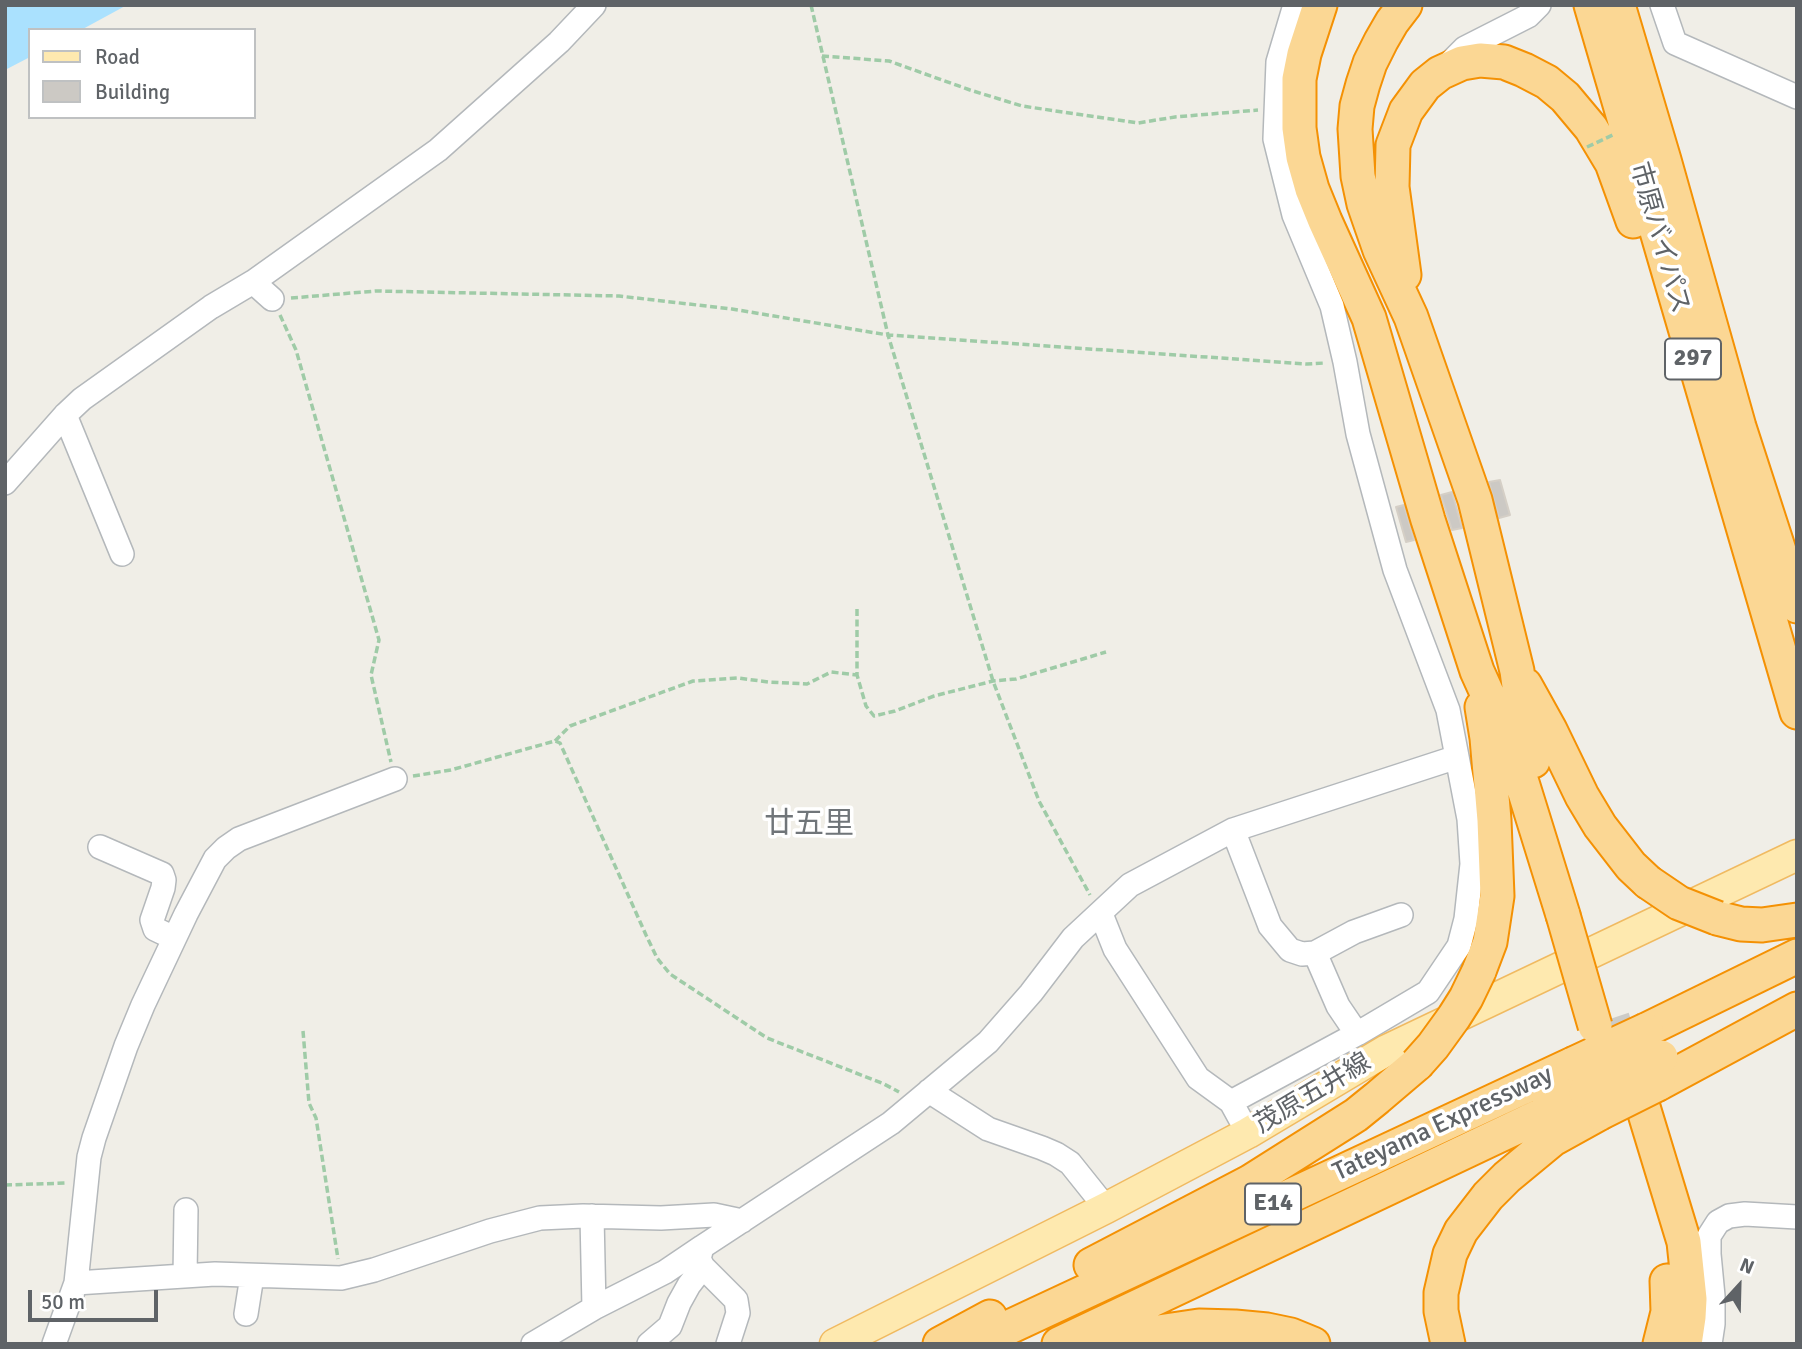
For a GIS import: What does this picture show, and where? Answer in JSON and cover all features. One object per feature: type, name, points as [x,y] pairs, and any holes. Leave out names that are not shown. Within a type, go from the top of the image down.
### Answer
[{"type":"highway","points":[[1320,5],[1299,79],[1299,128],[1303,157],[1325,221],[1369,318]]},
{"type":"highway","points":[[1379,5],[1354,48],[1343,74],[1334,116],[1333,139],[1342,213],[1369,318],[1428,520],[1476,671],[1510,744],[1571,914]]},
{"type":"highway","points":[[1405,5],[1392,22],[1370,63],[1357,106],[1355,129],[1358,176],[1364,204],[1380,250],[1411,317],[1475,500],[1517,671],[1526,737],[1571,914],[1604,1022]]},
{"type":"highway","name":"市原バイパス","points":[[1591,5],[1797,712]]},
{"type":"highway","name":"市原バイパス","points":[[1618,5],[1739,428],[1785,536],[1796,599]]},
{"type":"highway","points":[[1411,317],[1392,187],[1393,145],[1412,101],[1425,85],[1440,73],[1480,60],[1504,62],[1547,82],[1565,97],[1591,128],[1612,163],[1672,324],[1696,368]]},
{"type":"highway","points":[[940,1344],[1250,1182],[1356,1115],[1433,1046],[1454,1017],[1479,971],[1490,942],[1495,916],[1497,883],[1494,820],[1488,752],[1476,671]]},
{"type":"highway","points":[[1517,671],[1600,826],[1631,866],[1648,882],[1679,903],[1717,918],[1741,924],[1762,925],[1797,920]]},
{"type":"highway","name":"Tateyama Expressway","points":[[1059,1344],[1528,1121],[1624,1084],[1797,956]]},
{"type":"highway","name":"Tateyama Expressway","points":[[973,1344],[1624,1084],[1797,989]]},
{"type":"highway","points":[[1448,1344],[1441,1311],[1441,1293],[1450,1254],[1461,1231],[1488,1196],[1553,1139],[1624,1084],[1797,1009]]},
{"type":"highway","points":[[1624,1084],[1665,1259],[1668,1312],[1660,1344]]},
{"type":"highway","points":[[1624,1084],[1684,1242],[1690,1299],[1685,1344]]},
{"type":"highway","points":[[1096,1344],[1199,1326],[1235,1326],[1291,1335],[1313,1344]]},
{"type":"main road","name":"茂原五井線","points":[[835,1344],[1106,1208],[1248,1133],[1387,1050],[1797,855]]},
{"type":"street","points":[[5,483],[82,399],[211,307],[253,282],[438,150],[559,42],[594,5]]},
{"type":"street","points":[[1231,1101],[1357,1034],[1428,992],[1459,946],[1466,919],[1472,864],[1469,819],[1448,710],[1395,570],[1357,434],[1332,306],[1293,215],[1275,139],[1278,62],[1295,5]]},
{"type":"street","points":[[1440,73],[1465,48],[1528,16],[1539,5]]},
{"type":"street","points":[[1662,5],[1675,43],[1797,97]]},
{"type":"street","points":[[253,282],[272,299]]},
{"type":"street","points":[[65,415],[122,554]]},
{"type":"street","points":[[649,1344],[670,1326],[703,1257],[742,1221],[881,1129],[988,1042],[1031,993],[1073,938],[1130,885],[1233,830],[1457,757]]},
{"type":"street","points":[[54,1344],[76,1283],[89,1157],[94,1138],[126,1046],[174,938],[215,859],[239,839],[395,779]]},
{"type":"street","points":[[1233,830],[1270,926],[1290,950],[1302,954],[1315,953],[1354,932],[1401,915]]},
{"type":"street","points":[[100,847],[162,874],[163,888],[152,920],[155,929],[174,938]]},
{"type":"street","points":[[1101,914],[1115,949],[1198,1078],[1231,1101],[1248,1133]]},
{"type":"street","points":[[1315,953],[1338,1006],[1357,1034]]},
{"type":"street","points":[[923,1096],[988,1129],[1056,1154],[1070,1163],[1106,1208]]},
{"type":"street","points":[[185,1276],[186,1210]]},
{"type":"street","points":[[1710,1344],[1713,1296],[1709,1236],[1718,1222],[1728,1216],[1745,1214],[1797,1217]]},
{"type":"street","points":[[76,1283],[215,1274],[341,1278],[540,1218],[714,1215],[742,1221]]},
{"type":"street","points":[[592,1216],[594,1308]]},
{"type":"street","points":[[533,1344],[594,1308],[665,1272],[703,1257]]},
{"type":"street","points":[[703,1257],[710,1276],[736,1300],[738,1313],[728,1344]]},
{"type":"street","points":[[246,1314],[252,1276]]},
{"type":"path","points":[[811,5],[888,335],[993,681],[1040,801],[1101,914]]},
{"type":"path","points":[[822,56],[889,61],[1022,106],[1138,123],[1276,108]]},
{"type":"path","points":[[1587,147],[1615,134]]},
{"type":"path","points":[[857,675],[831,672],[807,684],[738,678],[693,681],[570,726],[555,741],[451,770],[395,779],[371,676],[379,640],[296,350],[272,299],[376,291],[620,296],[732,309],[888,335],[1307,364],[1345,362]]},
{"type":"path","points":[[856,608],[857,675],[866,706],[874,716],[934,696],[993,681],[1016,679],[1106,652]]},
{"type":"path","points":[[555,741],[559,743],[657,958],[670,974],[767,1038],[884,1084],[923,1096]]},
{"type":"path","points":[[303,1031],[309,1103],[316,1118],[341,1278]]},
{"type":"path","points":[[5,1185],[87,1182]]},
{"type":"water","points":[[5,5],[127,5],[85,28],[28,28],[28,58],[5,70]]},
{"type":"building","points":[[1500,480],[1510,515],[1499,518],[1489,482]]},
{"type":"building","points":[[1452,492],[1462,528],[1452,530],[1441,495]]},
{"type":"building","points":[[1404,505],[1414,540],[1406,542],[1396,507]]},
{"type":"tunnel","points":[[1613,1018],[1630,1069]]},
{"type":"district","name":"廿五里","points":[[809,825]]}]
